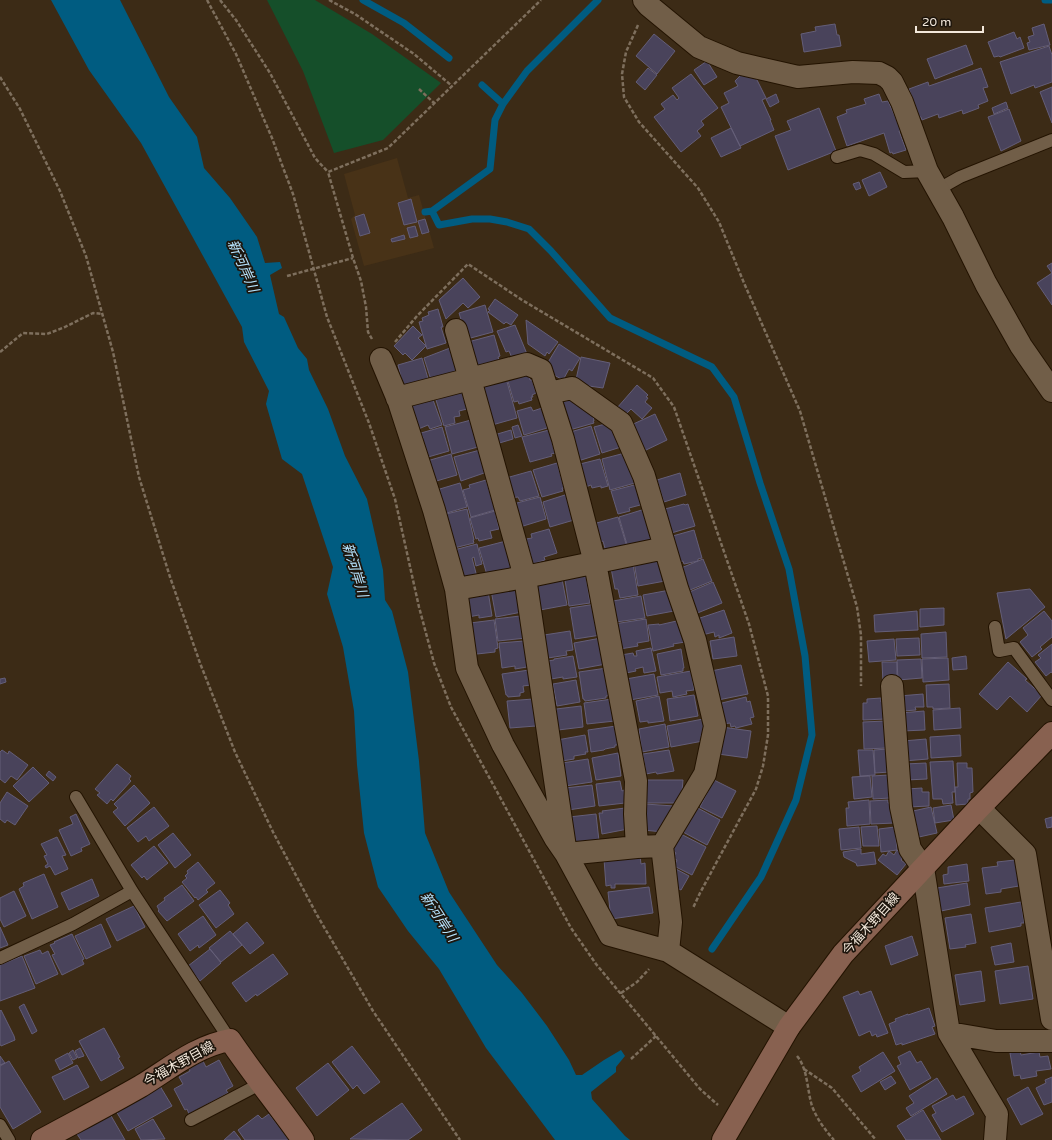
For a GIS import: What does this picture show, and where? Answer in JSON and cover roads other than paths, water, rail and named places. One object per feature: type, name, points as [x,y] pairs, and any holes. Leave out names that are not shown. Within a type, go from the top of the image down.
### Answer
[{"type":"main road","name":"今福木野目線","points":[[725,1137],[789,1027],[843,954],[979,808],[1052,734]]},
{"type":"main road","name":"今福木野目線","points":[[46,1139],[200,1050],[218,1042],[230,1040],[260,1084],[278,1105],[303,1140]]},
{"type":"street","points":[[646,3],[699,47],[737,63],[798,77],[854,72],[879,73],[887,77],[892,82],[902,102],[927,170],[953,217],[986,284],[1022,346],[1052,391]]},
{"type":"street","points":[[456,330],[525,577],[566,854]]},
{"type":"street","points":[[378,351],[397,398],[434,510],[456,589],[467,668],[503,745],[551,831],[566,854],[610,935],[660,958],[789,1027]]},
{"type":"street","points":[[397,398],[527,364],[541,370],[563,439],[595,563],[636,781],[634,814],[637,847]]},
{"type":"street","points":[[548,393],[572,388],[621,423],[644,476],[677,588],[695,640],[715,726],[705,774],[662,846],[671,922],[660,958]]},
{"type":"street","points":[[456,589],[525,577],[665,548]]},
{"type":"street","points":[[892,686],[902,807],[910,849],[923,868],[949,1033],[997,1114],[994,1140]]},
{"type":"street","points":[[979,808],[1025,854],[1052,1019]]},
{"type":"street","points":[[566,854],[662,846]]},
{"type":"street","points":[[949,1033],[996,1041],[1052,1041]]},
{"type":"lane","points":[[937,190],[960,177],[1052,140]]},
{"type":"lane","points":[[837,157],[860,150],[874,154],[904,172],[927,170]]},
{"type":"lane","points":[[995,626],[999,651],[1014,648],[1052,700]]},
{"type":"lane","points":[[76,797],[132,890],[230,1040]]},
{"type":"lane","points":[[0,958],[73,924],[132,890]]},
{"type":"lane","points":[[191,1120],[260,1084]]},
{"type":"lane","points":[[0,1125],[9,1140]]},
{"type":"water","name":"新河岸川","points":[[51,0],[120,0],[169,97],[197,137],[204,168],[230,198],[257,237],[265,263],[280,262],[282,268],[270,275],[279,314],[284,317],[298,348],[307,359],[309,370],[328,409],[345,456],[367,499],[383,570],[385,600],[392,611],[408,672],[419,761],[425,833],[449,892],[497,965],[522,993],[547,1026],[569,1060],[576,1075],[582,1075],[621,1050],[625,1056],[616,1067],[616,1072],[591,1092],[592,1099],[630,1140],[555,1140],[486,1048],[439,969],[408,931],[378,887],[364,833],[357,765],[354,711],[343,647],[327,594],[333,567],[302,474],[282,459],[266,404],[269,391],[244,342],[242,327],[141,143],[89,70]]},
{"type":"waterway","points":[[363,0],[404,23],[449,58]]},
{"type":"waterway","points":[[425,212],[432,211],[490,169],[495,120],[503,104],[527,71],[598,0]]},
{"type":"waterway","points":[[1045,0],[1052,0]]},
{"type":"waterway","points":[[482,85],[503,104]]},
{"type":"waterway","points":[[432,211],[439,225],[472,219],[490,219],[507,222],[529,229],[551,251],[610,318],[712,367],[734,397],[760,483],[789,569],[805,656],[812,735],[796,800],[761,877],[712,949]]}]
